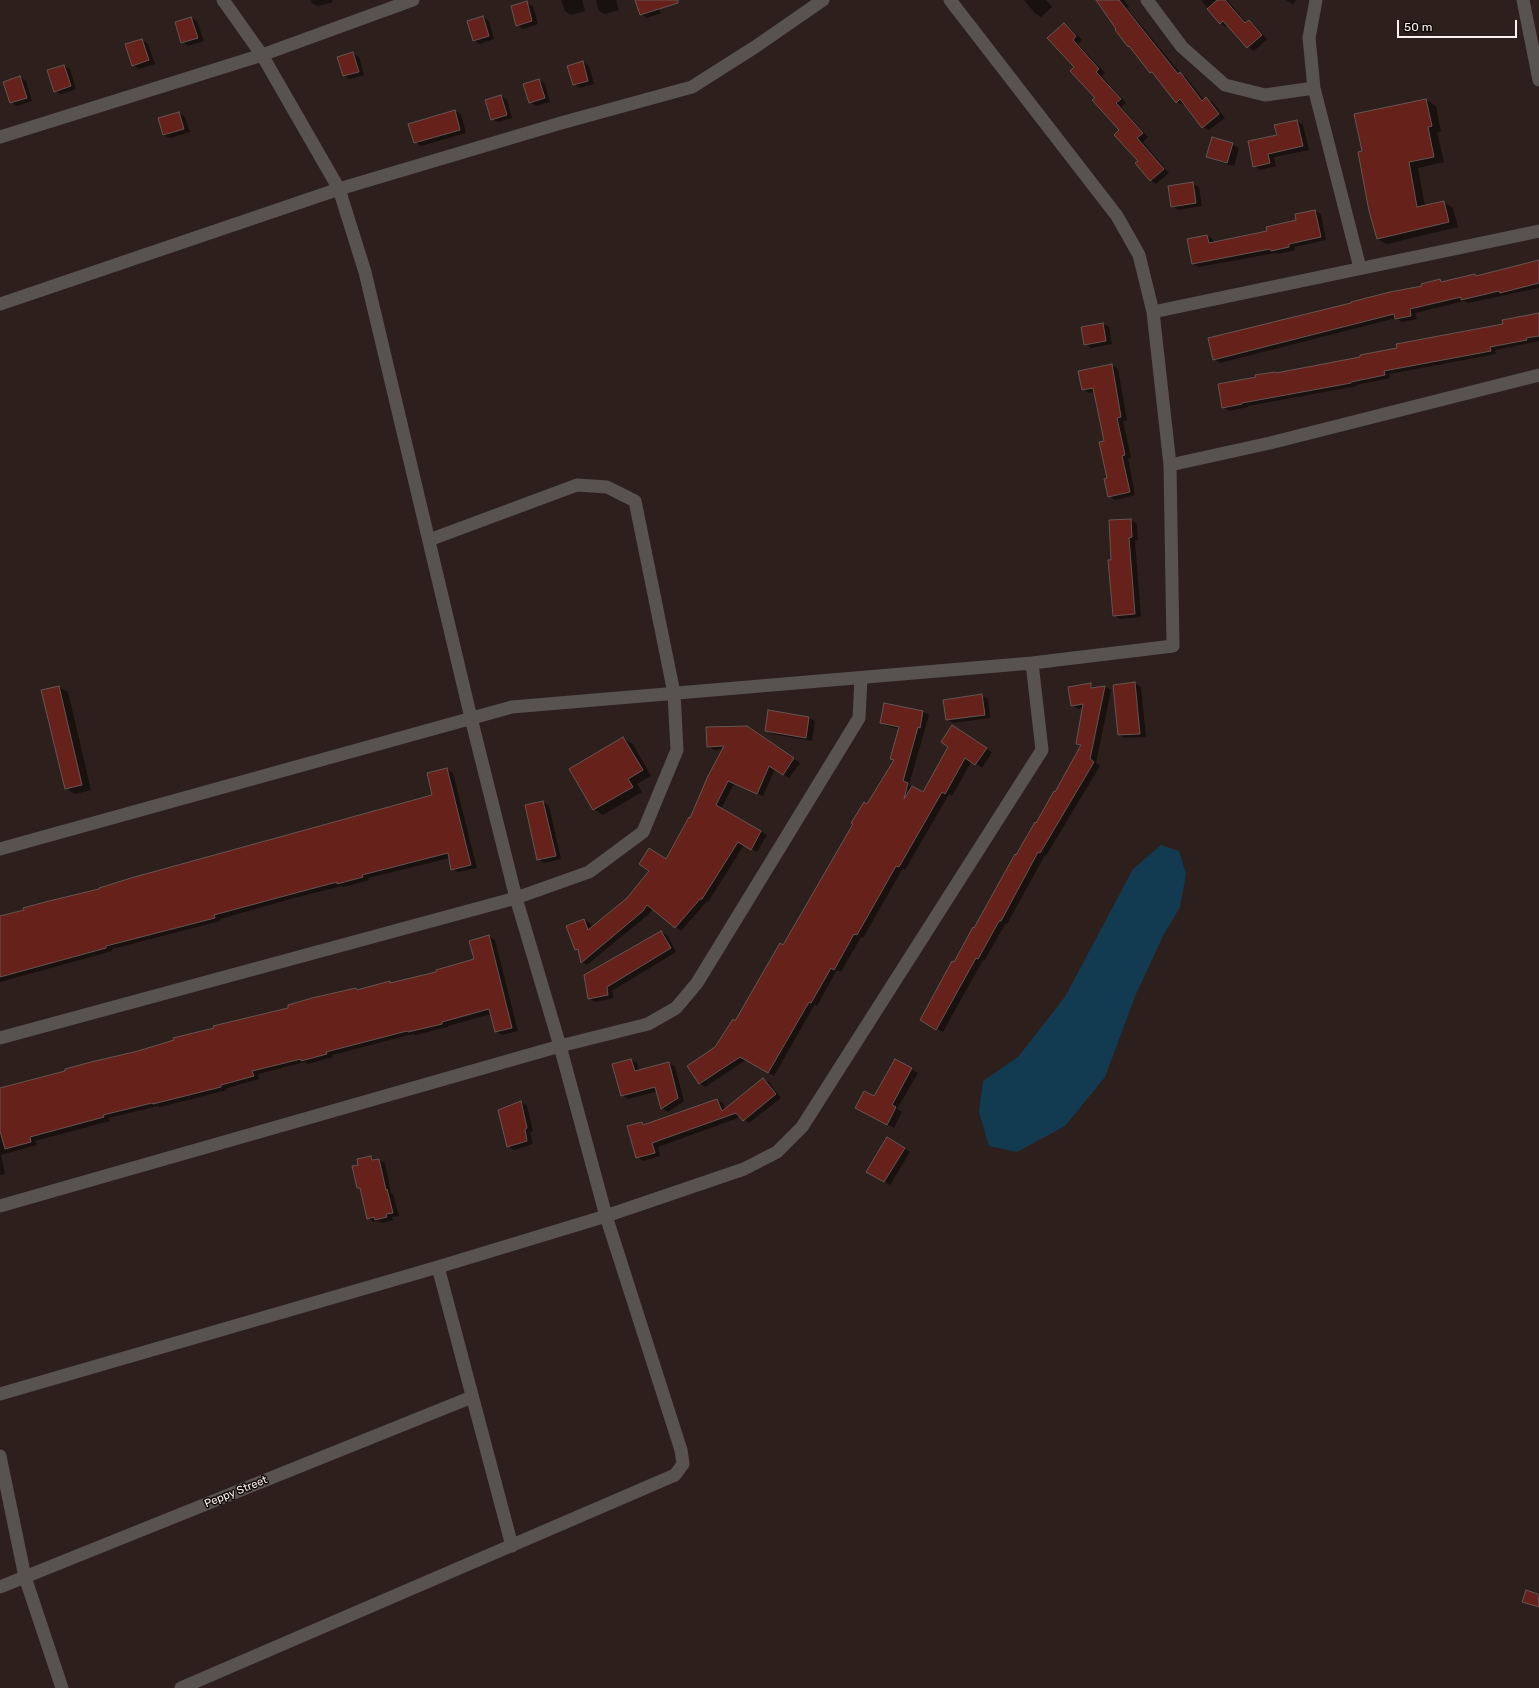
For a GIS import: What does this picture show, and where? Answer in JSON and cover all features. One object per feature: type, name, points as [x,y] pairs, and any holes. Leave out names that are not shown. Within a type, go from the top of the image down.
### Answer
[{"type":"street","points":[[181,1688],[675,1475],[683,1464],[681,1450],[606,1216],[560,1046],[516,898],[365,272],[339,189],[262,55],[223,0]]},
{"type":"street","points":[[0,137],[262,55],[413,0]]},
{"type":"street","points":[[0,304],[339,189],[561,123],[692,87],[755,47],[823,0]]},
{"type":"street","points":[[0,849],[512,707],[1032,664],[1173,646],[1170,465],[1152,312],[1139,255],[1117,216],[950,0]]},
{"type":"street","points":[[1148,0],[1182,47],[1225,85],[1265,95],[1314,88]]},
{"type":"street","points":[[1316,0],[1309,38],[1314,88],[1360,268]]},
{"type":"street","points":[[1523,0],[1539,80]]},
{"type":"street","points":[[1152,312],[1539,231]]},
{"type":"street","points":[[1170,465],[1270,443],[1539,375]]},
{"type":"street","points":[[0,1038],[516,898],[589,872],[643,832],[677,750],[674,693],[635,501],[608,486],[577,485],[429,540]]},
{"type":"street","points":[[0,1394],[438,1267],[606,1216],[744,1169],[777,1152],[802,1127],[1042,750],[1032,664]]},
{"type":"street","points":[[0,1206],[560,1046],[648,1024],[676,1008],[697,983],[859,718],[861,678]]},
{"type":"street","points":[[438,1267],[512,1546]]},
{"type":"street","name":"Peppy Street","points":[[0,1587],[472,1397]]},
{"type":"street","points":[[0,1456],[26,1577],[62,1688]]},
{"type":"water","points":[[1161,845],[1179,851],[1186,874],[1180,907],[1163,936],[1136,994],[1105,1077],[1065,1126],[1017,1152],[989,1146],[979,1112],[983,1081],[1018,1057],[1065,997],[1133,869]]},
{"type":"building","points":[[635,0],[678,0],[678,3],[640,15]]},
{"type":"building","points":[[1096,0],[1119,0],[1178,74],[1180,72],[1202,101],[1206,97],[1219,114],[1202,128],[1180,99],[1176,103],[1152,72],[1150,73],[1129,46],[1128,47]]},
{"type":"building","points":[[1217,0],[1225,0],[1245,23],[1249,20],[1262,35],[1247,48],[1223,21],[1220,24],[1207,9]]},
{"type":"building","points":[[527,1],[532,21],[516,26],[511,6]]},
{"type":"building","points":[[483,16],[489,36],[473,41],[467,21]]},
{"type":"building","points":[[191,17],[198,38],[181,43],[175,22]]},
{"type":"building","points":[[1064,23],[1076,36],[1073,40],[1099,69],[1096,72],[1121,99],[1116,103],[1143,133],[1137,138],[1164,169],[1150,181],[1135,163],[1138,161],[1114,135],[1119,130],[1092,100],[1095,98],[1070,71],[1074,67],[1047,38]]},
{"type":"building","points":[[142,39],[149,60],[132,66],[125,44]]},
{"type":"building","points":[[353,52],[359,72],[343,76],[337,57]]},
{"type":"building","points":[[583,61],[588,81],[573,85],[567,66]]},
{"type":"building","points":[[64,65],[71,86],[54,92],[47,70]]},
{"type":"building","points":[[20,76],[27,98],[10,103],[3,82]]},
{"type":"building","points":[[539,79],[545,98],[529,103],[523,84]]},
{"type":"building","points":[[501,95],[507,115],[491,120],[485,100]]},
{"type":"building","points":[[1426,99],[1432,126],[1428,127],[1434,157],[1409,162],[1417,207],[1444,201],[1449,222],[1377,239],[1369,211],[1358,152],[1362,151],[1354,114]]},
{"type":"building","points":[[455,110],[460,130],[414,143],[408,124]]},
{"type":"building","points":[[179,112],[184,129],[163,135],[158,118]]},
{"type":"building","points":[[1297,120],[1303,146],[1268,154],[1270,163],[1253,167],[1248,141],[1277,135],[1274,125]]},
{"type":"building","points":[[1212,137],[1233,143],[1227,163],[1206,157]]},
{"type":"building","points":[[1193,182],[1196,203],[1171,207],[1168,186]]},
{"type":"building","points":[[1315,210],[1321,237],[1289,244],[1289,247],[1271,251],[1270,249],[1192,264],[1187,239],[1207,235],[1209,243],[1267,231],[1266,227],[1296,220],[1295,214]]},
{"type":"building","points":[[1539,260],[1539,283],[1500,293],[1499,291],[1461,300],[1461,297],[1410,309],[1411,316],[1395,319],[1394,314],[1213,360],[1208,338],[1390,292],[1422,286],[1421,284],[1440,279],[1441,282],[1475,274],[1476,276]]},
{"type":"building","points":[[1539,313],[1539,336],[1526,338],[1527,340],[1490,347],[1491,351],[1384,371],[1385,375],[1351,383],[1222,408],[1218,384],[1256,377],[1255,375],[1276,373],[1360,357],[1360,355],[1397,348],[1396,344],[1503,324],[1502,320]]},
{"type":"building","points":[[1103,323],[1106,341],[1084,345],[1081,327]]},
{"type":"building","points":[[1112,364],[1121,417],[1117,418],[1125,455],[1122,456],[1130,492],[1108,497],[1104,479],[1107,478],[1099,442],[1104,441],[1093,388],[1082,390],[1078,371]]},
{"type":"building","points":[[1131,519],[1132,537],[1129,538],[1135,614],[1113,616],[1108,560],[1111,560],[1109,520]]},
{"type":"building","points":[[1135,682],[1140,734],[1118,735],[1113,685]]},
{"type":"building","points":[[1091,683],[1091,688],[1105,686],[1090,759],[1094,762],[1040,853],[1038,852],[1001,921],[999,921],[978,959],[976,958],[936,1030],[920,1020],[952,961],[954,962],[1015,854],[1016,855],[1035,822],[1036,823],[1054,791],[1055,792],[1081,745],[1076,744],[1083,704],[1071,706],[1068,687]]},
{"type":"building","points":[[59,686],[82,785],[65,789],[41,690]]},
{"type":"building","points":[[982,694],[985,715],[946,720],[943,700]]},
{"type":"building","points":[[884,703],[923,711],[920,728],[918,727],[903,781],[908,783],[904,799],[912,786],[923,792],[948,747],[941,742],[952,725],[987,748],[975,765],[965,758],[945,794],[942,792],[899,867],[896,866],[857,935],[854,934],[834,970],[831,968],[811,1003],[809,1002],[768,1073],[740,1057],[699,1084],[687,1066],[715,1047],[733,1019],[735,1021],[780,943],[783,945],[853,824],[851,823],[864,802],[867,804],[894,760],[890,759],[899,727],[880,723]]},
{"type":"building","points":[[768,710],[809,717],[806,738],[765,731]]},
{"type":"building","points":[[747,726],[794,758],[783,775],[769,766],[757,794],[728,781],[716,805],[761,831],[751,850],[738,842],[702,899],[700,899],[675,928],[647,905],[643,911],[581,963],[578,949],[575,950],[566,926],[584,919],[588,930],[627,898],[649,871],[639,864],[649,848],[666,859],[689,817],[690,818],[708,776],[724,746],[707,747],[706,727]]},
{"type":"building","points":[[623,737],[643,770],[628,779],[633,787],[593,810],[569,769]]},
{"type":"building","points":[[447,768],[471,865],[451,870],[448,853],[362,875],[363,877],[337,884],[337,882],[214,915],[215,918],[106,946],[106,948],[0,977],[0,916],[24,910],[23,908],[99,889],[131,878],[432,795],[427,773]]},
{"type":"building","points":[[543,801],[556,856],[537,860],[525,805]]},
{"type":"building","points":[[661,931],[671,948],[607,987],[608,995],[588,999],[584,975]]},
{"type":"building","points":[[489,935],[512,1028],[495,1032],[489,1009],[442,1022],[442,1024],[407,1031],[326,1052],[327,1054],[301,1061],[301,1059],[252,1071],[254,1076],[221,1085],[221,1087],[103,1115],[104,1117],[30,1137],[31,1142],[5,1149],[0,1131],[0,1088],[65,1071],[65,1069],[91,1062],[138,1051],[174,1040],[173,1038],[214,1028],[213,1026],[288,1008],[288,1005],[312,998],[356,988],[357,990],[390,981],[390,983],[436,972],[436,970],[474,959],[469,941]]},
{"type":"building","points":[[631,1059],[635,1071],[669,1062],[678,1098],[661,1109],[655,1087],[621,1096],[612,1064]]},
{"type":"building","points":[[895,1059],[912,1068],[892,1105],[896,1107],[887,1125],[855,1108],[864,1091],[874,1096]]},
{"type":"building","points":[[763,1078],[776,1094],[743,1121],[736,1113],[652,1143],[655,1153],[636,1158],[627,1126],[642,1122],[643,1125],[717,1099],[722,1111]]},
{"type":"building","points":[[521,1101],[527,1128],[525,1129],[527,1141],[507,1147],[498,1110]]},
{"type":"building","points":[[887,1137],[905,1148],[884,1182],[866,1172]]},
{"type":"building","points":[[371,1156],[372,1160],[379,1159],[393,1213],[386,1214],[387,1217],[375,1220],[374,1217],[367,1219],[360,1188],[357,1188],[352,1166],[358,1165],[357,1159]]},
{"type":"building","points":[[1526,1590],[1538,1594],[1539,1607],[1522,1602]]}]
